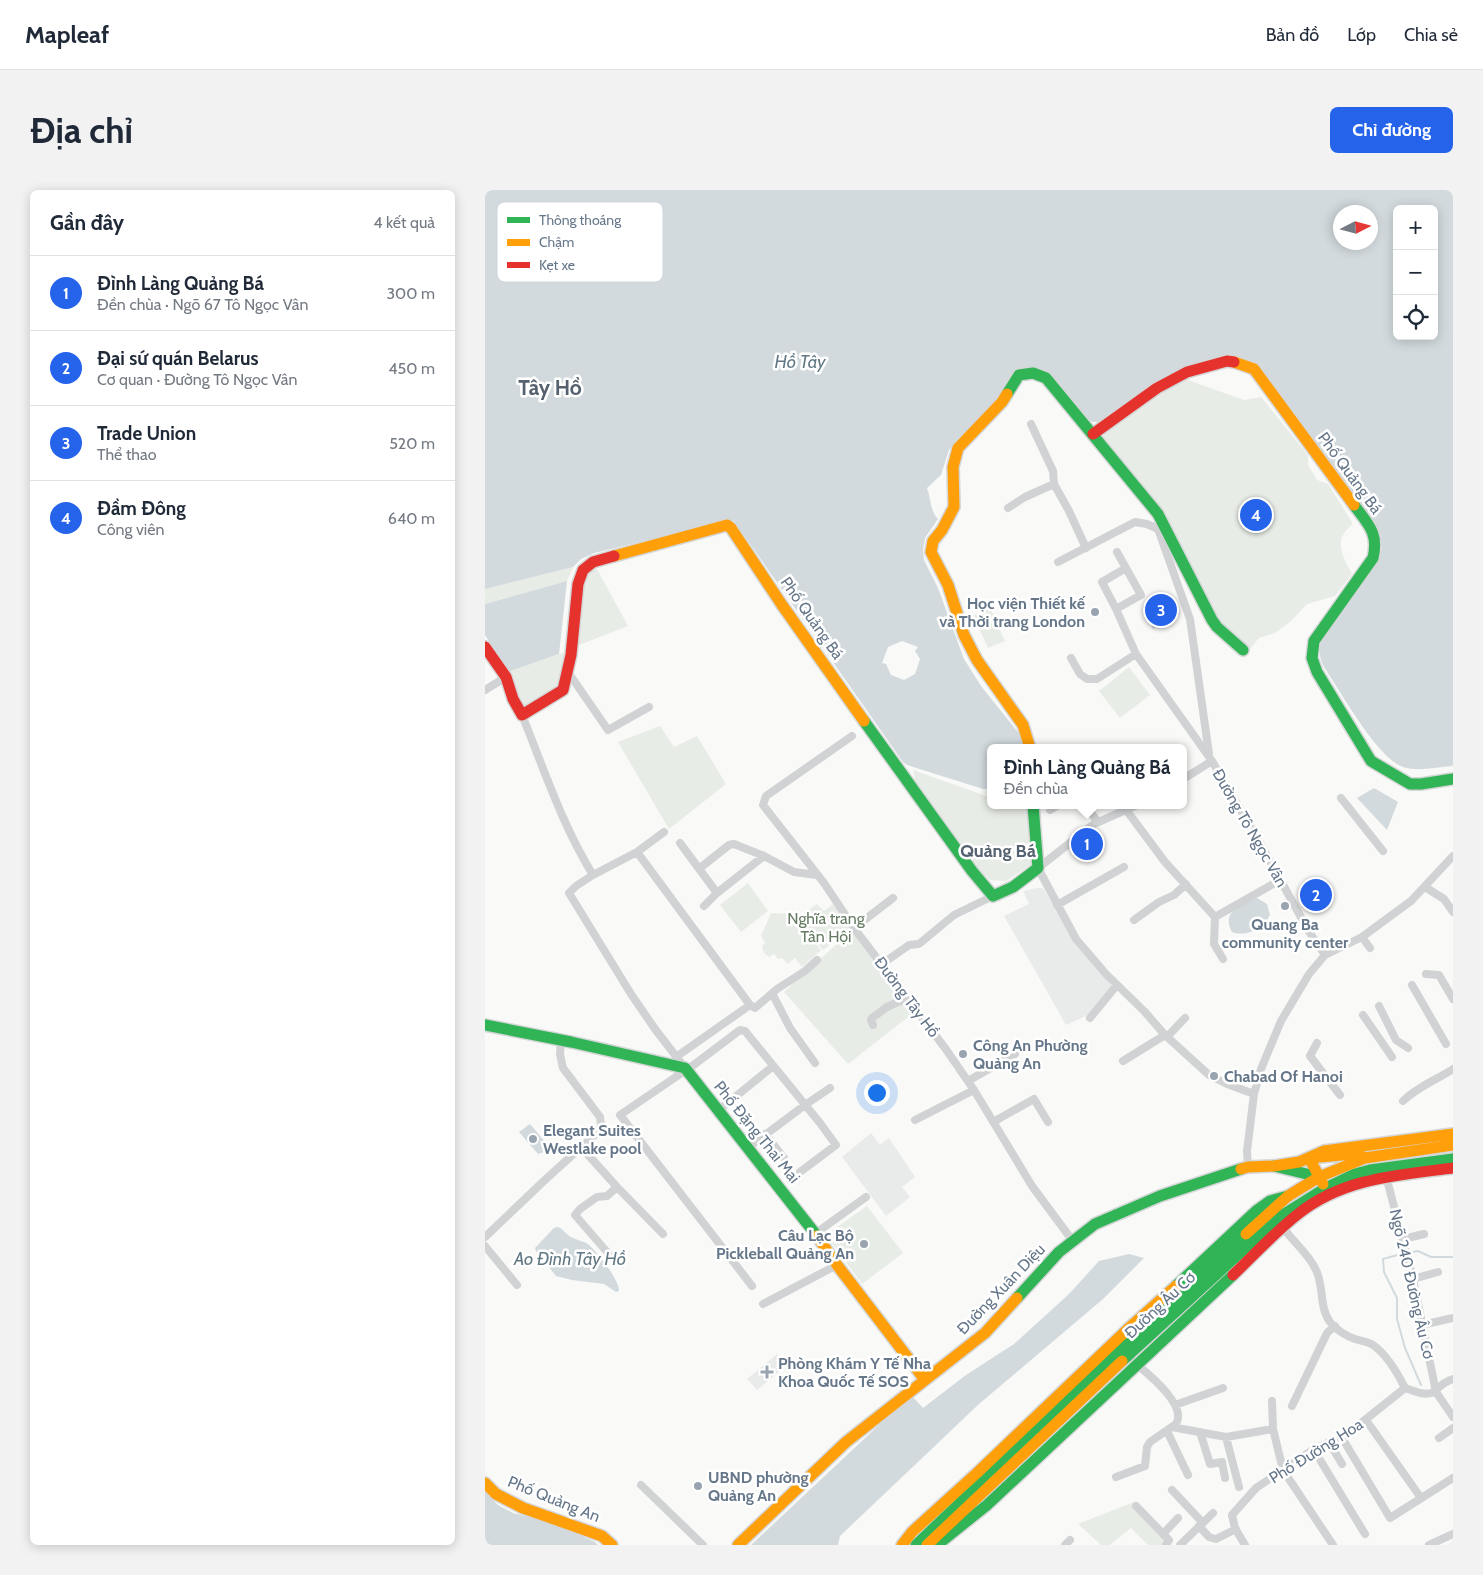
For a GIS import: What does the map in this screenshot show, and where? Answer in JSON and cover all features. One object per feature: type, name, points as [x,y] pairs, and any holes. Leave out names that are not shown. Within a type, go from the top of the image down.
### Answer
[{"type":"street","name":"Phố Quảng Bá","points":[[1093,434],[1157,388],[1187,372],[1227,361],[1238,362],[1254,369],[1372,530],[1376,546],[1373,558],[1314,641],[1312,658],[1317,672],[1371,761],[1410,784],[1421,784],[1453,778]]},
{"type":"street","points":[[1028,744],[1023,725],[977,660],[964,635],[948,585],[931,552],[933,541],[949,519],[954,507],[953,467],[959,448],[1002,402],[1019,375],[1033,374],[1047,378],[1093,434],[1158,514],[1212,620],[1217,627],[1243,650]]},
{"type":"street","points":[[1031,424],[1053,471],[1054,484],[1069,510],[1086,548]]},
{"type":"street","points":[[1008,508],[1025,497],[1054,484]]},
{"type":"street","points":[[1058,562],[1135,522],[1147,524],[1158,529],[1190,619],[1211,760],[1187,776]]},
{"type":"street","name":"Phố Quảng Bá","points":[[522,715],[563,690],[568,672],[577,584],[583,570],[593,562],[725,525],[730,526],[782,605],[934,819],[971,871],[993,896]]},
{"type":"street","points":[[1116,609],[1141,595],[1117,552]]},
{"type":"street","name":"Đường Tô Ngọc Vân","points":[[1126,568],[1102,582],[1136,654],[1211,760],[1261,843],[1308,930],[1325,955]]},
{"type":"street","points":[[485,647],[506,677],[513,699],[522,715],[561,814],[593,875]]},
{"type":"street","points":[[1071,658],[1080,674],[1087,680],[1097,679],[1136,654]]},
{"type":"street","points":[[568,672],[608,730],[649,707]]},
{"type":"street","points":[[485,690],[506,677]]},
{"type":"street","name":"Đường Tây Hồ","points":[[852,736],[766,796],[763,805],[817,875],[968,1081],[1032,1186],[1072,1240]]},
{"type":"street","points":[[1341,798],[1383,851]]},
{"type":"street","points":[[1033,809],[1038,868],[1076,939],[1088,949],[1117,985],[1166,1036],[1209,1075],[1254,1094]]},
{"type":"street","points":[[1088,809],[1098,822]]},
{"type":"street","points":[[882,964],[909,945],[919,944],[954,916],[1013,887],[1098,822],[1130,809]]},
{"type":"street","points":[[1127,811],[1165,862],[1215,917],[1214,944],[1223,959]]},
{"type":"street","points":[[664,832],[637,852],[593,875],[569,893],[631,994],[686,1069]]},
{"type":"street","points":[[681,843],[717,893]]},
{"type":"street","points":[[700,868],[732,844],[764,856],[794,872],[817,875]]},
{"type":"street","points":[[637,852],[749,1005],[755,1008],[817,960]]},
{"type":"street","points":[[704,906],[717,893],[764,856]]},
{"type":"street","points":[[1248,1167],[1247,1151],[1254,1094],[1261,1069],[1281,1021],[1309,974],[1325,955],[1362,937],[1407,904],[1453,856]]},
{"type":"street","points":[[1057,905],[1124,867]]},
{"type":"street","points":[[1215,917],[1280,880]]},
{"type":"street","points":[[1134,920],[1159,902],[1174,895],[1186,884]]},
{"type":"street","points":[[1425,887],[1449,899],[1453,912]]},
{"type":"street","points":[[855,928],[893,898]]},
{"type":"street","points":[[1362,937],[1371,948]]},
{"type":"street","points":[[1426,974],[1439,975],[1453,999]]},
{"type":"street","points":[[1090,1018],[1117,985]]},
{"type":"street","points":[[1412,985],[1446,1044]]},
{"type":"street","points":[[772,993],[789,1028],[815,1063]]},
{"type":"street","points":[[873,1025],[872,1018],[887,1007],[907,998]]},
{"type":"street","points":[[677,1057],[749,1005]]},
{"type":"street","points":[[1379,1006],[1397,1040],[1408,1048]]},
{"type":"street","points":[[1363,1015],[1393,1057]]},
{"type":"street","points":[[1123,1061],[1166,1036],[1185,1018]]},
{"type":"street","points":[[485,1025],[561,1040],[686,1069]]},
{"type":"street","points":[[752,1286],[620,1115],[742,1030],[805,1104],[836,1144],[800,1172]]},
{"type":"street","points":[[485,1237],[599,1131],[601,1125],[600,1117],[563,1068],[560,1054],[561,1040]]},
{"type":"street","points":[[1317,1043],[1310,1056],[1340,1095]]},
{"type":"street","points":[[968,1081],[1015,1054]]},
{"type":"street","points":[[719,1110],[772,1066]]},
{"type":"street","name":"Phố Đặng Thai Mai","points":[[686,1069],[816,1233],[837,1265],[925,1380]]},
{"type":"street","points":[[1403,1101],[1413,1090],[1429,1084],[1453,1069]]},
{"type":"street","points":[[749,1147],[805,1104],[830,1088]]},
{"type":"street","points":[[915,1120],[974,1090]]},
{"type":"street","points":[[993,1122],[1034,1099],[1048,1122]]},
{"type":"street","points":[[765,1134],[783,1158]]},
{"type":"street","points":[[1309,1158],[1324,1151],[1370,1141],[1453,1134]]},
{"type":"street","name":"Đường Âu Cơ","points":[[916,1545],[1168,1311],[1288,1196],[1319,1177],[1365,1158],[1453,1145]]},
{"type":"street","points":[[581,1147],[617,1188],[663,1234]]},
{"type":"street","points":[[1309,1158],[1352,1154],[1365,1158]]},
{"type":"street","points":[[1309,1158],[1326,1188]]},
{"type":"street","name":"Đường Xuân Diệu","points":[[738,1545],[847,1442],[985,1333],[1059,1252],[1095,1224],[1154,1198],[1248,1167],[1274,1166],[1299,1162],[1309,1158]]},
{"type":"street","name":"Đường Âu Cơ","points":[[937,1545],[987,1505],[1075,1424],[1132,1361],[1168,1311],[1326,1188],[1347,1177],[1370,1170],[1453,1159]]},
{"type":"street","points":[[1274,1166],[1319,1177]]},
{"type":"street","points":[[1274,1166],[1289,1179],[1290,1189],[1288,1196]]},
{"type":"street","name":"Đường Âu Cơ","points":[[927,1545],[1132,1361],[1281,1223],[1338,1192],[1386,1176],[1453,1168]]},
{"type":"street","name":"Ngõ 240 Đường Âu Cơ","points":[[1386,1176],[1413,1279],[1436,1392]]},
{"type":"street","points":[[614,1260],[575,1215],[597,1197],[607,1196],[617,1188]]},
{"type":"street","name":"Đường Âu Cơ","points":[[902,1545],[912,1532],[1256,1211],[1270,1201],[1288,1196]]},
{"type":"street","points":[[816,1233],[866,1197]]},
{"type":"street","points":[[1281,1223],[1316,1268],[1322,1285],[1326,1314],[1330,1322],[1349,1337],[1365,1341],[1374,1346],[1397,1372],[1405,1388],[1425,1394],[1436,1392],[1441,1385],[1453,1379]]},
{"type":"street","points":[[1403,1240],[1424,1234]]},
{"type":"street","points":[[485,1246],[517,1285]]},
{"type":"street","points":[[763,1304],[837,1265]]},
{"type":"street","points":[[1413,1279],[1438,1272]]},
{"type":"street","points":[[1422,1325],[1453,1318]]},
{"type":"street","points":[[1292,1406],[1327,1333],[1335,1326]]},
{"type":"street","points":[[1116,1477],[1145,1466],[1147,1447],[1156,1437],[1170,1429],[1179,1420],[1178,1411],[1165,1391],[1132,1361]]},
{"type":"street","points":[[1175,1405],[1223,1388]]},
{"type":"street","name":"Phố Đường Hoa","points":[[1236,1530],[1232,1517],[1233,1512],[1256,1488],[1313,1450],[1341,1436],[1366,1420],[1405,1388]]},
{"type":"street","points":[[1436,1392],[1453,1418]]},
{"type":"street","points":[[1272,1401],[1273,1429],[1283,1470],[1333,1545]]},
{"type":"street","points":[[1366,1420],[1421,1498]]},
{"type":"street","points":[[1439,1438],[1453,1428]]},
{"type":"street","points":[[1170,1429],[1226,1437],[1273,1429]]},
{"type":"street","points":[[1170,1429],[1188,1475]]},
{"type":"street","points":[[1200,1432],[1210,1464],[1222,1462],[1225,1478]]},
{"type":"street","points":[[1341,1436],[1390,1518]]},
{"type":"street","points":[[1226,1437],[1239,1487]]},
{"type":"street","points":[[1329,1442],[1342,1464]]},
{"type":"street","points":[[1313,1450],[1365,1534]]},
{"type":"street","points":[[1383,1523],[1453,1478]]},
{"type":"street","name":"Phố Quảng An","points":[[485,1483],[496,1494],[523,1508],[602,1536],[612,1545]]},
{"type":"street","points":[[641,1485],[703,1545]]},
{"type":"street","points":[[1172,1490],[1209,1537],[1216,1539],[1236,1530],[1245,1545]]},
{"type":"street","points":[[1136,1506],[1169,1540],[1166,1545]]},
{"type":"street","points":[[1180,1545],[1213,1513]]},
{"type":"street","points":[[1163,1534],[1178,1518]]},
{"type":"street","points":[[1429,1545],[1453,1534]]},
{"type":"shaded area","points":[[1043,888],[1074,940],[1112,986],[1090,1014],[1066,1025],[1004,916],[1029,904],[1023,891]]},
{"type":"shaded area","points":[[871,1133],[880,1145],[889,1138],[915,1177],[902,1187],[910,1197],[886,1216],[842,1157]]},
{"type":"shaded area","name":"Phòng Khám Y Tế Nha Khoa Quốc Tế SOS","points":[[777,1354],[786,1366],[757,1390],[747,1379]]},
{"type":"green space","points":[[1185,379],[1244,400],[1261,397],[1308,455],[1308,465],[1317,480],[1328,484],[1352,522],[1352,525],[1342,537],[1341,549],[1352,574],[1335,596],[1307,604],[1291,621],[1275,633],[1259,638],[1250,649],[1219,619],[1162,509],[1141,482],[1103,442],[1104,431],[1157,393]]},
{"type":"green space","points":[[573,567],[567,581],[485,604],[485,589]]},
{"type":"green space","points":[[597,569],[628,626],[574,647],[583,581],[591,570]]},
{"type":"green space","points":[[990,607],[1005,641],[988,648],[973,616]]},
{"type":"green space","points":[[568,651],[557,687],[526,709],[508,672]]},
{"type":"green space","points":[[1129,667],[1150,695],[1120,718],[1099,691]]},
{"type":"green space","points":[[660,726],[674,747],[697,736],[726,784],[669,829],[618,742]]},
{"type":"green space","points":[[913,770],[987,796],[987,809],[1030,809],[1034,863],[1006,881],[990,880],[979,870],[915,780]]},
{"type":"green space","points":[[748,883],[768,911],[741,932],[720,905]]},
{"type":"green space","name":"Nghĩa trang Tân Hội","points":[[835,903],[852,928],[823,950],[798,917],[817,904],[824,911]]},
{"type":"green space","points":[[771,913],[793,914],[821,950],[802,967],[795,958],[788,964],[782,958],[778,959],[774,954],[769,957],[764,953],[762,946],[765,943],[761,936]]},
{"type":"green space","points":[[852,930],[913,1013],[848,1064],[784,992]]},
{"type":"green space","name":"Câu Lạc Bộ Pickleball Quảng An","points":[[867,1206],[903,1253],[862,1284],[826,1235]]},
{"type":"green space","points":[[1134,1502],[1169,1539],[1164,1545],[1148,1545],[1131,1528],[1110,1545],[1101,1545],[1078,1524]]},
{"type":"water","name":"Hồ Tây","points":[[485,190],[1453,190],[1453,766],[1415,769],[1403,767],[1393,761],[1371,738],[1324,667],[1320,654],[1321,640],[1379,560],[1382,548],[1378,533],[1262,370],[1253,363],[1241,358],[1226,358],[1100,422],[1093,422],[1087,419],[1044,371],[1033,369],[1018,372],[1007,383],[998,399],[956,440],[949,450],[941,475],[927,488],[932,508],[938,519],[925,538],[924,560],[938,588],[964,659],[981,686],[1021,736],[1023,744],[987,744],[987,789],[907,765],[903,762],[734,521],[730,520],[594,553],[581,559],[573,567],[485,589]]},
{"type":"water","points":[[567,581],[559,654],[508,672],[485,635],[485,604]]},
{"type":"water","points":[[1170,594],[1180,614],[1153,629],[1143,606]]},
{"type":"water","points":[[1374,788],[1398,802],[1387,830],[1357,798]]},
{"type":"water","points":[[1257,898],[1267,904],[1270,915],[1265,923],[1248,933],[1232,932],[1229,925],[1231,914],[1244,903]]},
{"type":"water","name":"Elegant Suites Westlake pool","points":[[530,1124],[548,1145],[545,1147],[544,1152],[538,1154],[519,1132]]},
{"type":"water","name":"Ao Đình Tây Hồ","points":[[558,1227],[569,1236],[587,1243],[593,1249],[612,1273],[619,1291],[616,1292],[604,1284],[556,1276],[535,1248],[554,1228]]},
{"type":"water","points":[[1129,1254],[1144,1258],[1103,1299],[979,1404],[840,1536],[838,1545],[751,1545],[911,1395],[923,1408],[966,1375],[1014,1344],[1069,1294],[1099,1261]]},
{"type":"water","points":[[485,1492],[498,1505],[513,1513],[552,1523],[598,1545],[485,1545]]},
{"type":"pier","points":[[902,641],[918,647],[915,651],[920,659],[915,674],[904,680],[891,675],[886,664],[882,663],[888,647]]},
{"type":"waterway","points":[[1412,1252],[1418,1251],[1431,1257],[1453,1257]]},
{"type":"waterway","points":[[1401,1254],[1383,1259],[1384,1272],[1397,1298],[1397,1319],[1405,1348],[1421,1385]]},
{"type":"traffic: fast","points":[[1007,394],[1019,375],[1033,373],[1046,378],[1158,514],[1212,620],[1217,627],[1243,650]]},
{"type":"traffic: fast","points":[[1354,505],[1371,529],[1375,542],[1373,558],[1314,641],[1312,658],[1317,672],[1371,761],[1410,784],[1453,779]]},
{"type":"traffic: fast","points":[[864,721],[972,871],[993,896],[1013,887],[1038,868],[1033,809]]},
{"type":"traffic: fast","points":[[485,1025],[685,1068],[817,1236]]},
{"type":"traffic: fast","points":[[1122,1361],[1278,1218],[1326,1188],[1355,1174],[1370,1170],[1453,1159]]},
{"type":"traffic: fast","points":[[1274,1166],[1319,1177]]},
{"type":"traffic: fast","points":[[1017,1298],[1059,1252],[1095,1224],[1160,1196],[1241,1169]]},
{"type":"traffic: fast","points":[[1176,1286],[1256,1211],[1270,1201],[1288,1196]]},
{"type":"traffic: fast","points":[[916,1545],[1165,1307],[1246,1234]]},
{"type":"traffic: fast","points":[[937,1545],[987,1505],[1233,1275]]},
{"type":"traffic: slow","points":[[1234,362],[1254,369],[1354,505]]},
{"type":"traffic: slow","points":[[1007,394],[1002,402],[958,448],[953,467],[954,507],[942,530],[933,541],[931,552],[948,585],[964,635],[977,660],[1023,725],[1029,744]]},
{"type":"traffic: slow","points":[[614,556],[727,525],[731,528],[782,605],[864,721]]},
{"type":"traffic: slow","points":[[1241,1169],[1299,1162],[1324,1151],[1453,1134]]},
{"type":"traffic: slow","points":[[1246,1234],[1288,1196],[1319,1177],[1365,1158],[1453,1145]]},
{"type":"traffic: slow","points":[[1323,1184],[1309,1158],[1352,1154],[1364,1157]]},
{"type":"traffic: slow","points":[[817,1236],[925,1380]]},
{"type":"traffic: slow","points":[[902,1545],[912,1532],[1176,1286]]},
{"type":"traffic: slow","points":[[738,1545],[846,1442],[985,1333],[1017,1298]]},
{"type":"traffic: slow","points":[[927,1545],[1122,1361]]},
{"type":"traffic: slow","points":[[485,1483],[496,1494],[523,1508],[602,1536],[612,1545]]},
{"type":"traffic: jam","points":[[1093,434],[1157,388],[1187,372],[1227,361],[1234,362]]},
{"type":"traffic: jam","points":[[485,647],[506,677],[513,699],[522,715],[563,690],[571,655],[578,584],[583,570],[593,562],[614,556]]},
{"type":"traffic: jam","points":[[1233,1275],[1289,1221],[1315,1202],[1333,1193],[1352,1185],[1372,1180],[1453,1168]]},
{"type":"place","name":"Đầm Đông","points":[[1256,515]]},
{"type":"place","name":"Trade Union","points":[[1161,610]]},
{"type":"place","name":"Học viện Thiết kế và Thời trang London","points":[[1095,612]]},
{"type":"place","name":"Đình Làng Quảng Bá","points":[[1087,844]]},
{"type":"place","name":"Đại sứ quán Belarus","points":[[1316,895]]},
{"type":"place","name":"Quang Ba community center","points":[[1285,906]]},
{"type":"place","name":"Công An Phường Quảng An","points":[[963,1054]]},
{"type":"place","name":"Chabad Of Hanoi","points":[[1214,1076]]},
{"type":"place","name":"Elegant Suites Westlake pool","points":[[533,1139]]},
{"type":"place","name":"Câu Lạc Bộ Pickleball Quảng An","points":[[864,1244]]},
{"type":"place","name":"Phòng Khám Y Tế Nha Khoa Quốc Tế SOS","points":[[767,1372]]},
{"type":"place","name":"UBND phường Quảng An","points":[[698,1486]]},
{"type":"district","name":"Tây Hồ","points":[[550,387]]},
{"type":"district","name":"Quảng Bá","points":[[998,851]]}]
